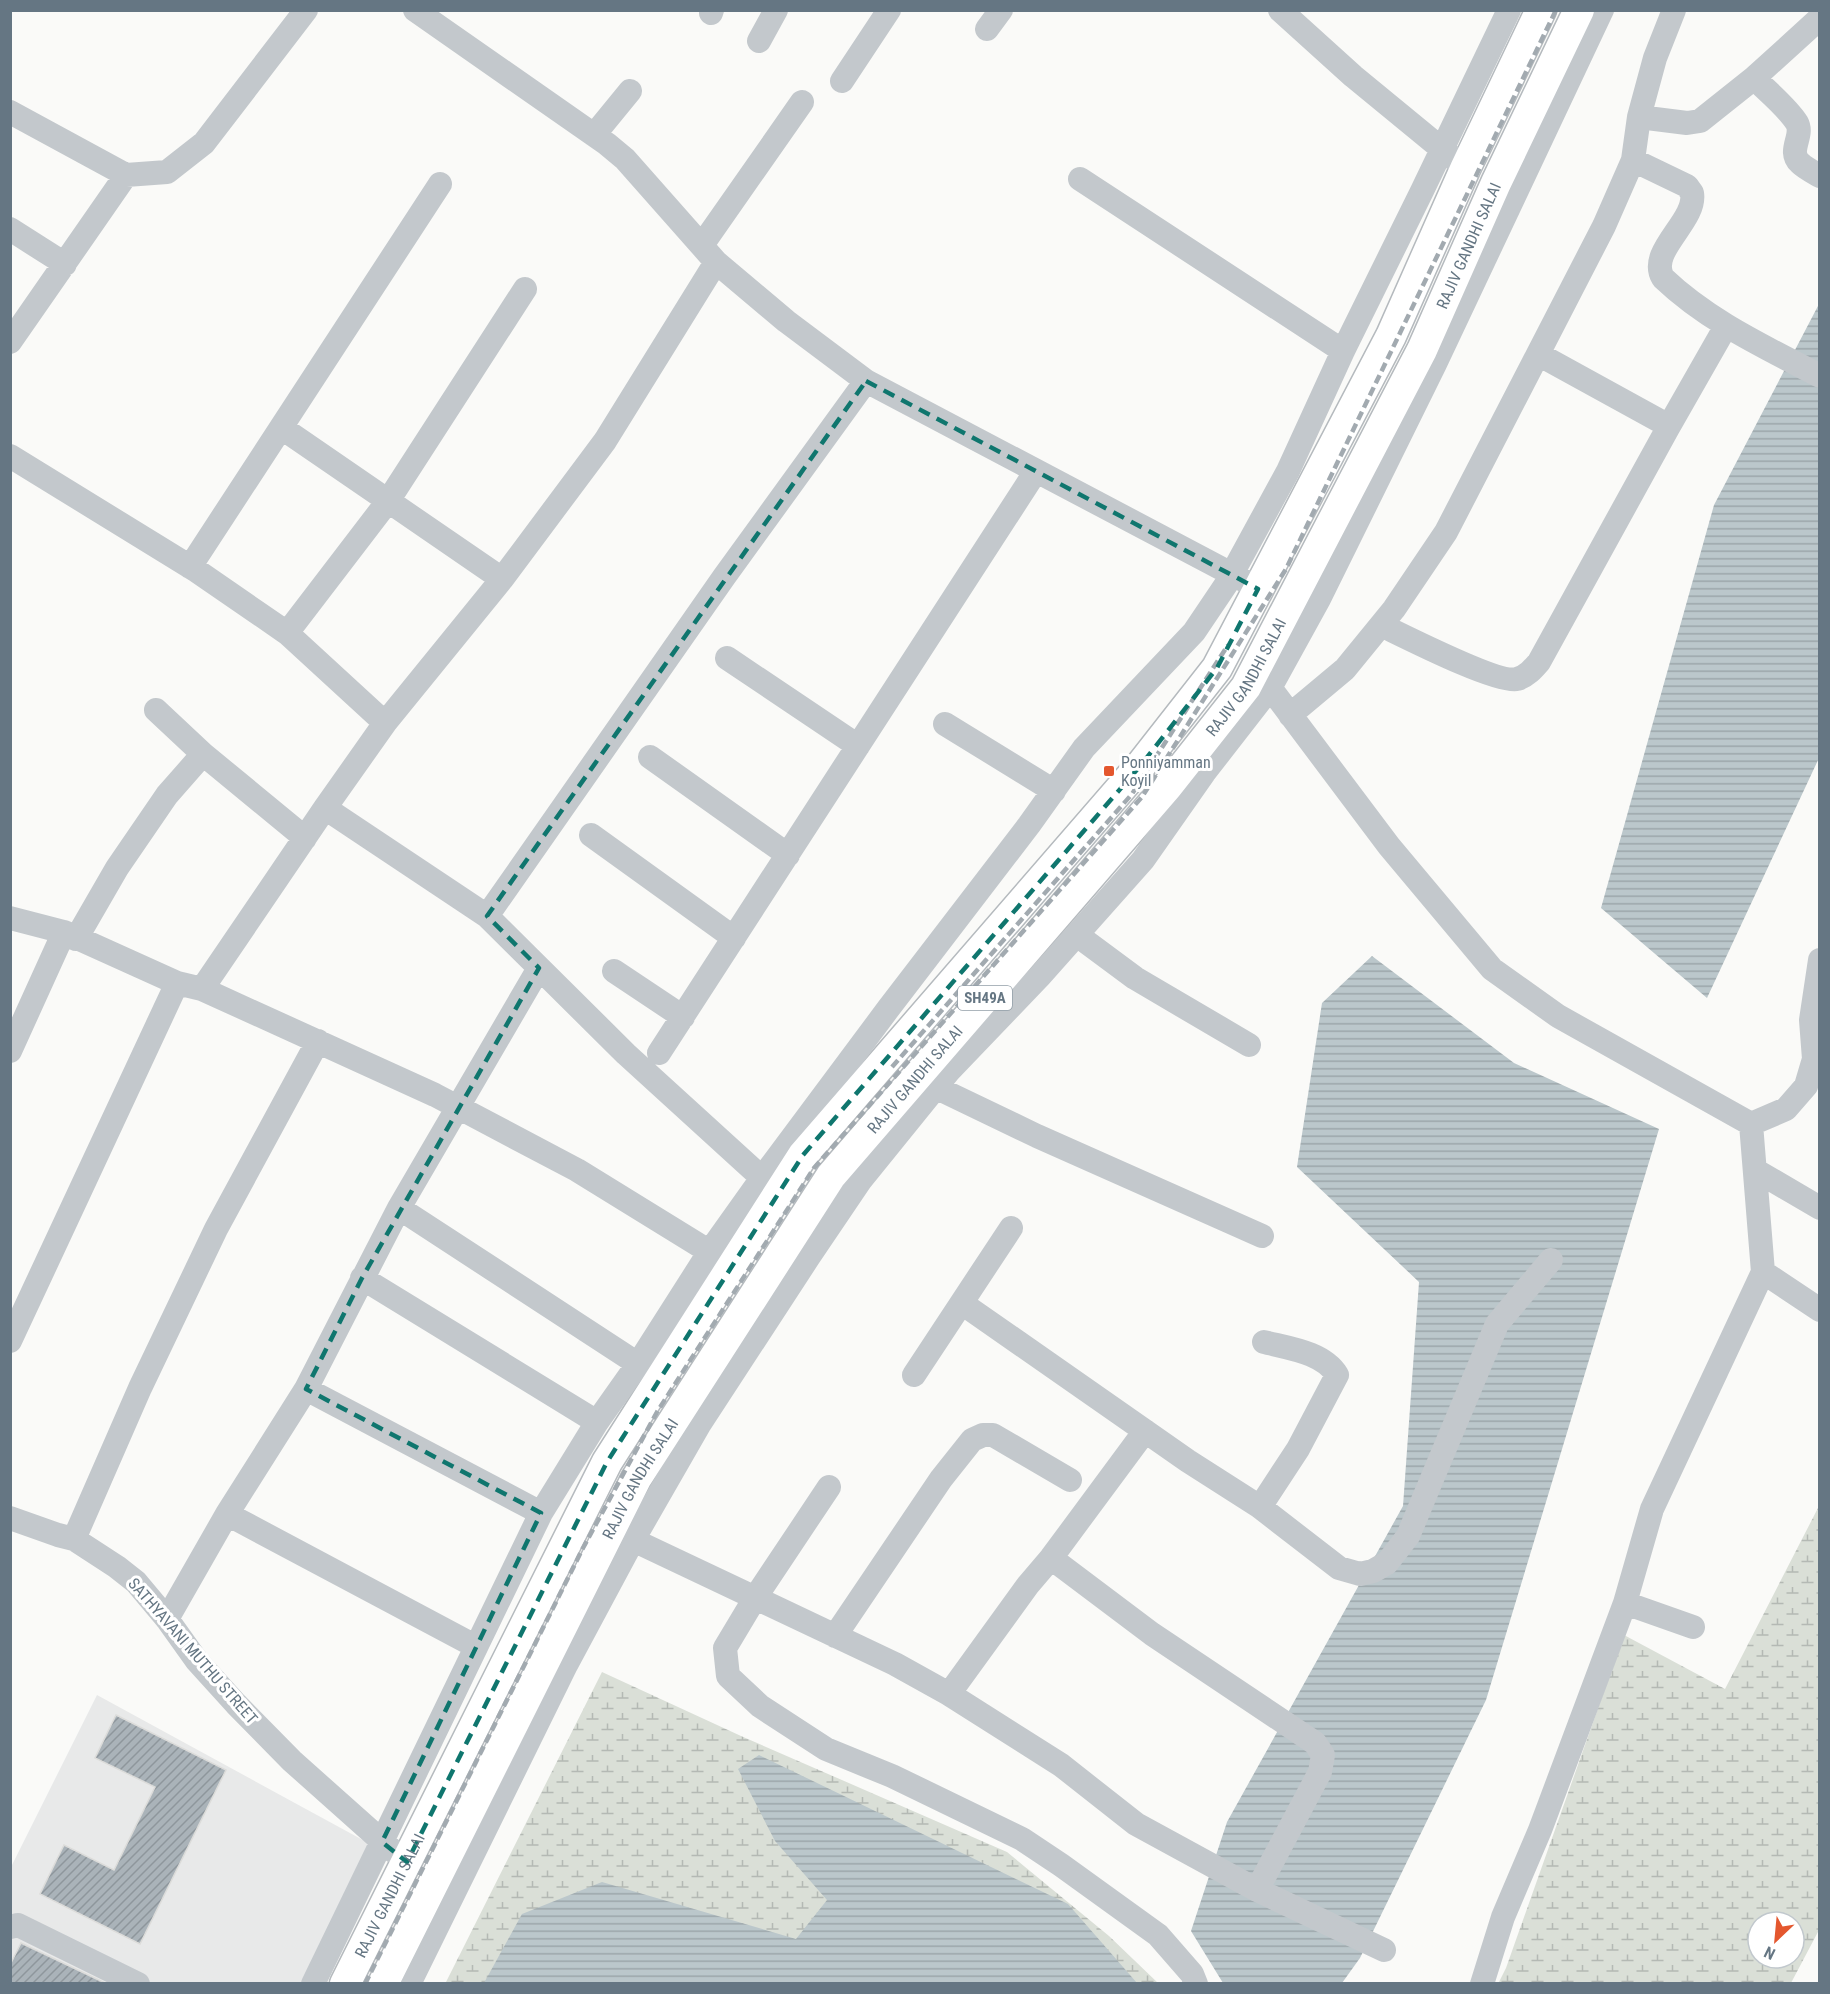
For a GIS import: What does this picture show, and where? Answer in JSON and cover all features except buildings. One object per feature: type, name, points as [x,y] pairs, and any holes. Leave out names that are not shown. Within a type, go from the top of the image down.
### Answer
[{"type":"main road","name":"RAJIV GANDHI SALAI","points":[[345,1983],[607,1462],[721,1258],[803,1155],[1141,765],[1217,668],[1391,336],[1465,169],[1541,10]]},
{"type":"main road","name":"RAJIV GANDHI SALAI","points":[[383,1983],[636,1479],[831,1176],[1167,787],[1246,687],[1262,678],[1422,350],[1496,183],[1579,10]]},
{"type":"street","points":[[10,112],[126,175],[167,172],[204,143],[306,10]]},
{"type":"street","points":[[759,41],[776,10]]},
{"type":"street","points":[[842,81],[889,10]]},
{"type":"street","points":[[1280,10],[1353,76],[1465,169]]},
{"type":"street","points":[[313,1983],[541,1513],[597,1422],[721,1258],[762,1178],[1084,748],[1194,632],[1231,574],[1288,471],[1343,351],[1509,10]]},
{"type":"street","points":[[409,1983],[566,1665],[633,1540],[699,1425],[860,1181],[948,1071],[1039,977],[1143,860],[1197,782],[1262,678],[1319,599],[1435,364],[1602,10]]},
{"type":"street","points":[[1290,715],[1345,669],[1381,625],[1446,532],[1604,226],[1633,159],[1639,117],[1655,58],[1674,10]]},
{"type":"street","points":[[422,13],[625,159],[709,254],[786,321],[866,381],[1258,589]]},
{"type":"street","points":[[1639,117],[1694,123],[1754,78],[1820,18]]},
{"type":"street","points":[[1754,78],[1796,121],[1799,133],[1794,152],[1796,157],[1800,163],[1820,176]]},
{"type":"street","points":[[594,135],[630,91]]},
{"type":"street","points":[[202,989],[385,723],[502,579],[605,441],[709,254],[802,102]]},
{"type":"street","points":[[1633,159],[1687,186],[1692,194],[1691,208],[1666,247],[1659,272],[1672,287],[1696,307],[1726,326],[1820,376]]},
{"type":"street","points":[[10,342],[126,175]]},
{"type":"street","points":[[1080,179],[1343,351]]},
{"type":"street","points":[[190,567],[440,184]]},
{"type":"street","points":[[10,229],[64,264]]},
{"type":"street","points":[[287,633],[388,501],[525,289]]},
{"type":"street","points":[[1381,625],[1490,674],[1516,680],[1529,674],[1539,662],[1726,326]]},
{"type":"street","points":[[1538,354],[1669,426]]},
{"type":"street","points":[[487,916],[703,606],[866,381]]},
{"type":"street","points":[[282,428],[502,579]]},
{"type":"street","points":[[10,456],[190,567],[287,633],[385,723]]},
{"type":"street","points":[[659,1053],[1036,471]]},
{"type":"street","points":[[727,658],[858,746]]},
{"type":"street","points":[[1262,678],[1389,846],[1492,969],[1558,1016],[1751,1124]]},
{"type":"street","points":[[156,710],[203,754],[305,837]]},
{"type":"street","points":[[945,724],[1054,791]]},
{"type":"street","points":[[10,1052],[70,935],[166,795],[203,754]]},
{"type":"street","points":[[650,757],[788,855]]},
{"type":"street","points":[[325,808],[487,916],[626,1054],[762,1178]]},
{"type":"street","points":[[591,835],[734,938]]},
{"type":"street","points":[[10,918],[70,935],[177,983],[202,989],[458,1107],[577,1170],[721,1258]]},
{"type":"street","points":[[1077,935],[1135,978],[1249,1045]]},
{"type":"street","points":[[1751,1124],[1786,1109],[1806,1086],[1814,1059],[1811,1020],[1820,960]]},
{"type":"street","points":[[167,1619],[227,1514],[306,1389],[399,1208],[539,968]]},
{"type":"street","points":[[614,970],[682,1017]]},
{"type":"street","points":[[10,1341],[177,983]]},
{"type":"street","points":[[74,1539],[140,1388],[216,1229],[318,1041]]},
{"type":"street","points":[[935,1087],[1037,1136],[1262,1236]]},
{"type":"street","points":[[1482,1983],[1503,1917],[1540,1830],[1625,1603],[1652,1509],[1763,1272],[1751,1124]]},
{"type":"street","points":[[1755,1170],[1820,1208]]},
{"type":"street","points":[[399,1208],[638,1365]]},
{"type":"street","points":[[914,1375],[1011,1228]]},
{"type":"street","points":[[963,1304],[1145,1431],[1260,1507],[1339,1568],[1360,1574],[1373,1571],[1387,1563],[1407,1536],[1497,1324],[1551,1260]]},
{"type":"street","points":[[1763,1272],[1820,1310]]},
{"type":"street","points":[[362,1278],[597,1422]]},
{"type":"street","points":[[1260,1507],[1298,1449],[1337,1375],[1333,1368],[1322,1360],[1297,1350],[1264,1342]]},
{"type":"street","points":[[306,1389],[541,1513]]},
{"type":"street","points":[[949,1694],[1145,1431]]},
{"type":"street","points":[[835,1636],[941,1479],[972,1440],[983,1435],[993,1435],[1070,1480]]},
{"type":"street","points":[[829,1487],[755,1598],[725,1648],[728,1676],[760,1706],[826,1749],[891,1776],[1022,1839],[1158,1935],[1192,1974],[1196,1983]]},
{"type":"street","points":[[227,1514],[475,1646]]},
{"type":"street","name":"SATHYAVANI MUTHU STREET","points":[[10,1518],[74,1539],[136,1582],[167,1619],[197,1661],[236,1704],[292,1761],[407,1862]]},
{"type":"street","points":[[633,1540],[895,1664],[949,1694],[1061,1765],[1136,1824],[1257,1890],[1384,1950]]},
{"type":"street","points":[[1051,1558],[1152,1634],[1315,1743],[1323,1755],[1320,1772],[1257,1890]]},
{"type":"street","points":[[1625,1603],[1693,1628]]},
{"type":"street","points":[[10,1927],[18,1925],[138,1983]]},
{"type":"highlighted area","points":[[866,381],[1258,589],[1217,668],[1141,765],[803,1155],[607,1462],[407,1862],[382,1842],[541,1513],[306,1389],[362,1278],[539,968],[487,916]]},
{"type":"shaded area","points":[[1819,304],[1819,758],[1707,998],[1601,908],[1714,505]]},
{"type":"shaded area","points":[[1372,956],[1514,1063],[1659,1129],[1486,1700],[1360,1958],[1342,1983],[1223,1983],[1191,1931],[1227,1822],[1403,1506],[1419,1282],[1297,1167],[1322,1003]]},
{"type":"shaded area","points":[[97,1695],[372,1845],[303,1983],[11,1983],[10,1869]]},
{"type":"shaded area","points":[[759,1755],[1068,1904],[1137,1983],[484,1983],[522,1914],[602,1882],[796,1939],[827,1900],[775,1841],[738,1769]]},
{"type":"green space","points":[[1819,1506],[1819,1930],[1806,1955],[1806,1910],[1746,1910],[1746,1970],[1798,1970],[1791,1983],[1498,1984],[1506,1968],[1624,1635],[1725,1689]]},
{"type":"green space","points":[[602,1672],[741,1736],[1007,1852],[1109,1936],[1158,1983],[445,1984]]},
{"type":"railway","points":[[365,1984],[583,1548],[657,1412],[814,1168],[1142,797],[1286,569],[1556,10]]},
{"type":"railway","points":[[892,1067],[1132,794],[1228,645]]},
{"type":"place","name":"Ponniyamman Koyil","points":[[1109,771]]}]
